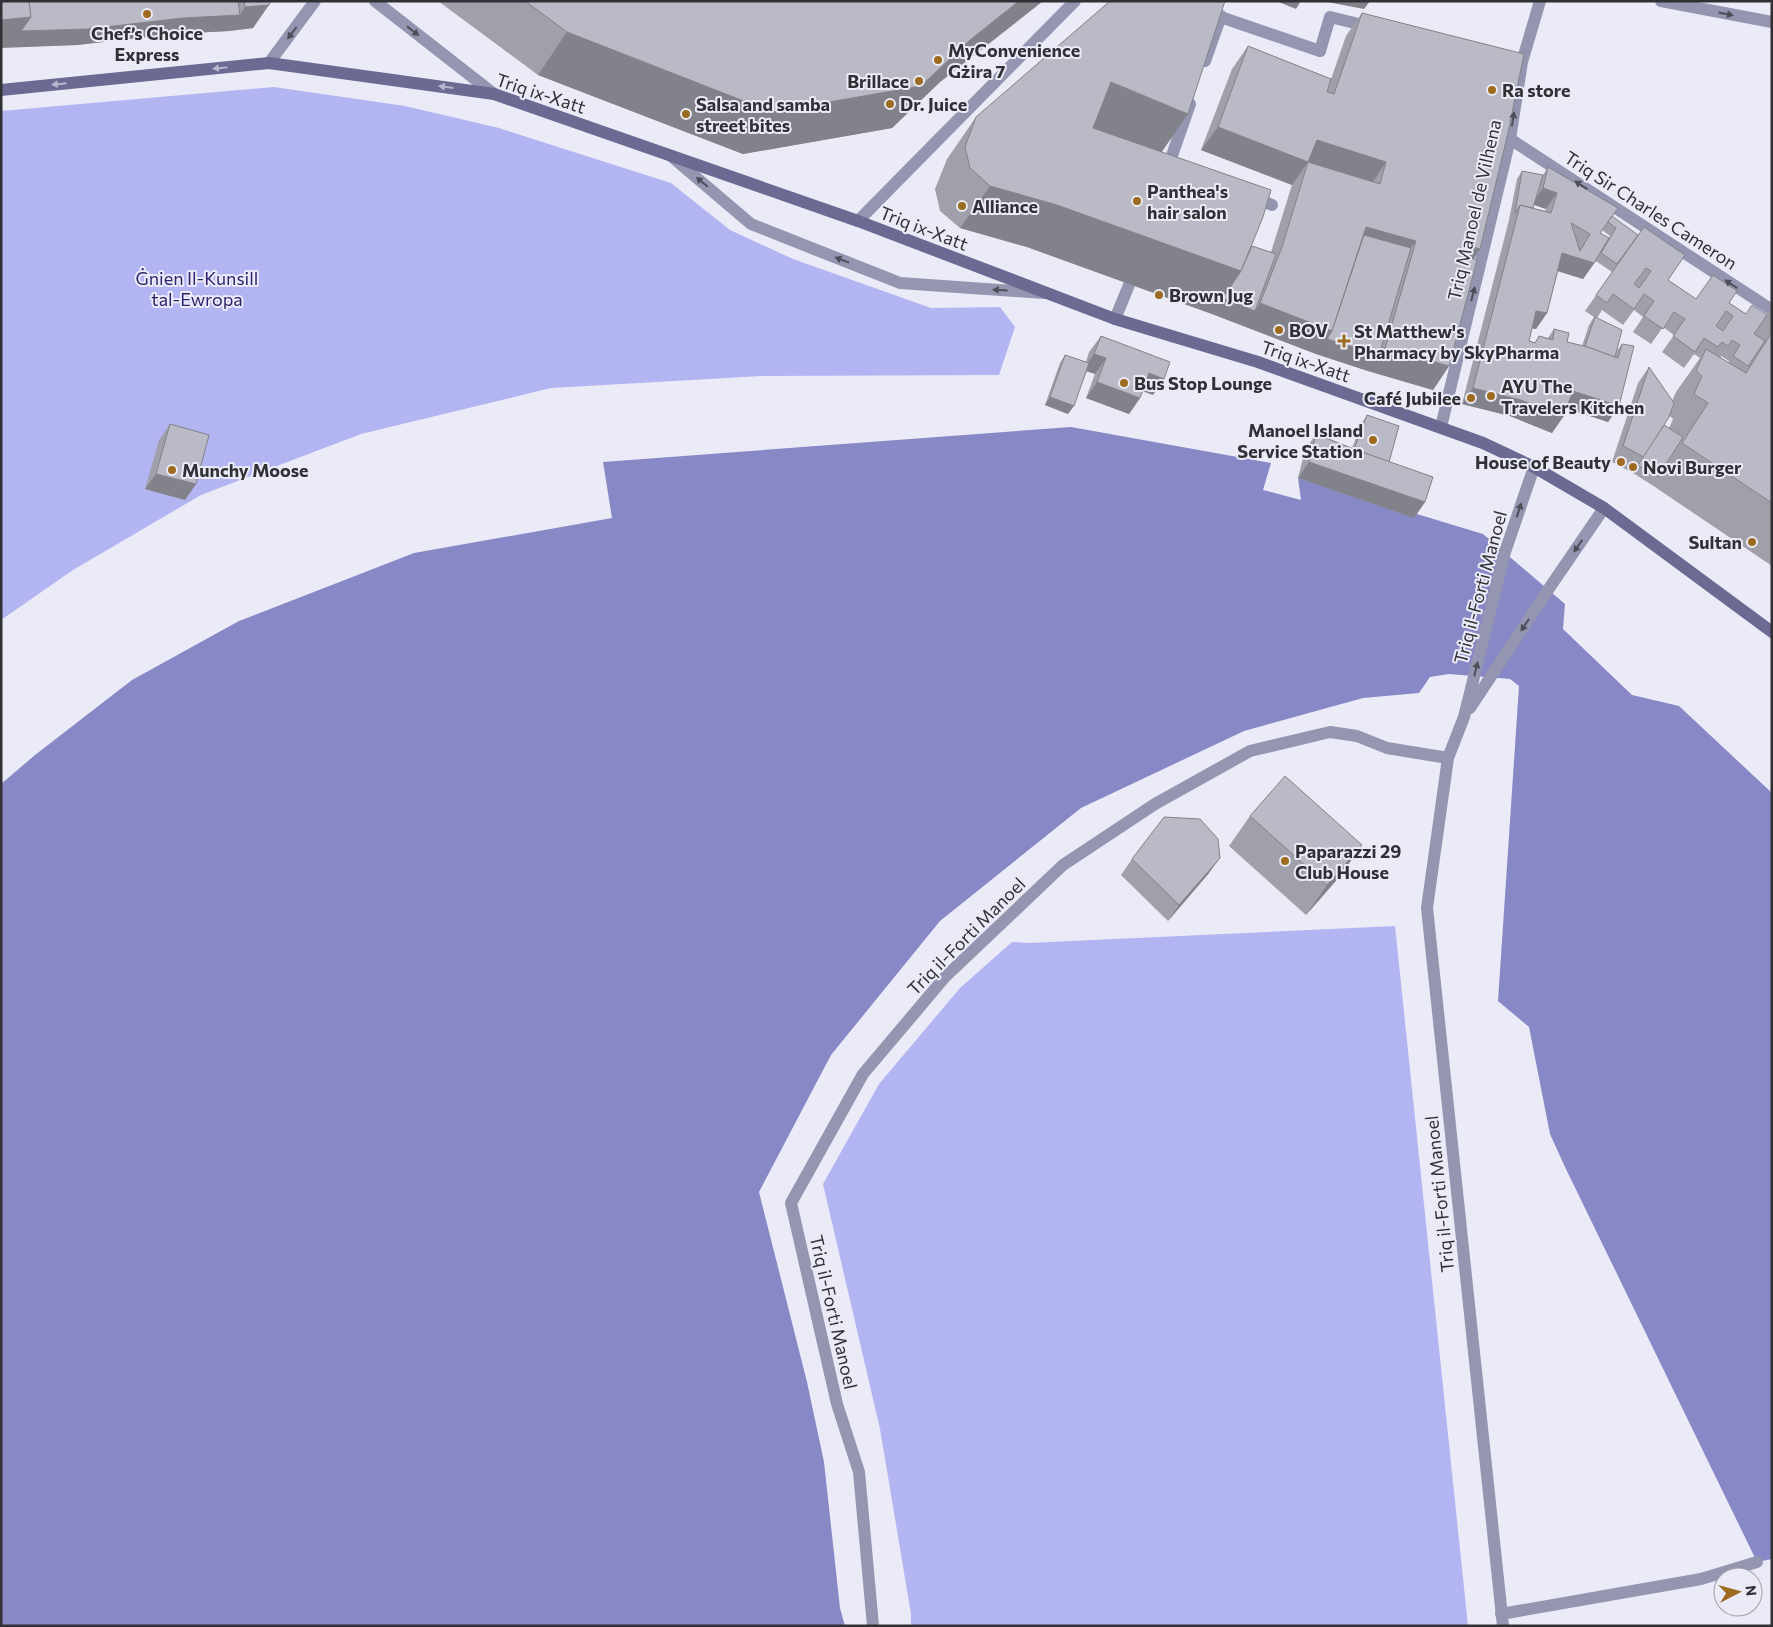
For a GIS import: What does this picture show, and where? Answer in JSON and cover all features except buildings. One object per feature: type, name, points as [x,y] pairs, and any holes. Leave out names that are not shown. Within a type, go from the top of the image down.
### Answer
[{"type":"main road","name":"Triq ix-Xatt","points":[[1,90],[269,63],[494,94],[858,221],[1114,319],[1258,362],[1483,443],[1534,467],[1604,508],[1772,632]]},
{"type":"street","points":[[269,63],[315,1]]},
{"type":"street","points":[[374,1],[494,94]]},
{"type":"street","points":[[858,221],[1075,1]]},
{"type":"street","name":"Triq Manoel de Vilhena","points":[[1441,427],[1510,139],[1517,60],[1540,1]]},
{"type":"street","points":[[1661,1],[1772,22]]},
{"type":"street","points":[[1194,9],[1221,16],[1320,51],[1330,17],[1388,30]]},
{"type":"street","points":[[1201,72],[1221,16]]},
{"type":"street","points":[[1167,180],[1169,164],[1195,90]]},
{"type":"street","name":"Triq Sir Charles Cameron","points":[[1510,139],[1772,310]]},
{"type":"street","points":[[671,156],[751,224],[900,282],[1049,294]]},
{"type":"street","points":[[1238,191],[1272,205]]},
{"type":"street","points":[[1114,319],[1129,285]]},
{"type":"street","name":"Triq il-Forti Manoel","points":[[1502,1620],[1427,908],[1448,758],[1464,717],[1505,552],[1534,467]]},
{"type":"street","name":"Triq il-Forti Manoel","points":[[1464,717],[1604,508]]},
{"type":"street","name":"Triq il-Forti Manoel","points":[[873,1626],[859,1472],[837,1404],[791,1203],[863,1074],[944,977],[1063,865],[1155,804],[1250,751],[1330,732],[1357,736],[1387,748],[1448,758]]},
{"type":"street","points":[[1502,1620],[1701,1579],[1757,1562]]},
{"type":"green space","name":"Ġnien Il-Kunsill tal-Ewropa","points":[[274,87],[405,106],[499,128],[671,183],[730,230],[793,259],[931,308],[1000,307],[1015,327],[999,375],[762,376],[551,388],[361,434],[201,495],[73,570],[1,620],[1,111]]},
{"type":"green space","points":[[1395,926],[1468,1626],[911,1626],[911,1614],[880,1429],[823,1184],[879,1084],[960,988],[1012,942],[1029,943]]},
{"type":"shaded area","points":[[1071,427],[1271,463],[1263,490],[1301,500],[1298,478],[1483,534],[1565,604],[1563,629],[1632,695],[1679,706],[1772,793],[1772,1559],[1757,1562],[1565,1167],[1550,1134],[1529,1027],[1498,1001],[1519,686],[1510,679],[1449,674],[1430,677],[1419,693],[1363,698],[1244,731],[1081,808],[940,921],[831,1055],[759,1192],[807,1382],[824,1462],[840,1608],[845,1626],[1,1626],[1,784],[35,755],[132,680],[239,621],[414,553],[612,518],[603,462]]},
{"type":"place","name":"Chef’s Choice Express","points":[[147,14]]},
{"type":"place","name":"MyConvenience Gżira 7","points":[[938,60]]},
{"type":"place","name":"Brillace","points":[[919,81]]},
{"type":"place","name":"Ra store","points":[[1492,90]]},
{"type":"place","name":"Dr. Juice","points":[[890,104]]},
{"type":"place","name":"Salsa and samba street bites","points":[[686,114]]},
{"type":"place","name":"Panthea's hair salon","points":[[1137,201]]},
{"type":"place","name":"Alliance","points":[[962,206]]},
{"type":"place","name":"Brown Jug","points":[[1159,295]]},
{"type":"place","name":"BOV","points":[[1279,330]]},
{"type":"place","name":"St Matthew's Pharmacy by SkyPharma","points":[[1344,341]]},
{"type":"place","name":"Bus Stop Lounge","points":[[1124,383]]},
{"type":"place","name":"AYU The Travelers Kitchen","points":[[1491,396]]},
{"type":"place","name":"Café Jubilee","points":[[1471,398]]},
{"type":"place","name":"Manoel Island Service Station","points":[[1373,440]]},
{"type":"place","name":"House of Beauty","points":[[1621,462]]},
{"type":"place","name":"Novi Burger","points":[[1633,467]]},
{"type":"place","name":"Munchy Moose","points":[[172,470]]},
{"type":"place","name":"Sultan","points":[[1752,542]]},
{"type":"place","name":"Paparazzi 29 Club House","points":[[1285,861]]}]
